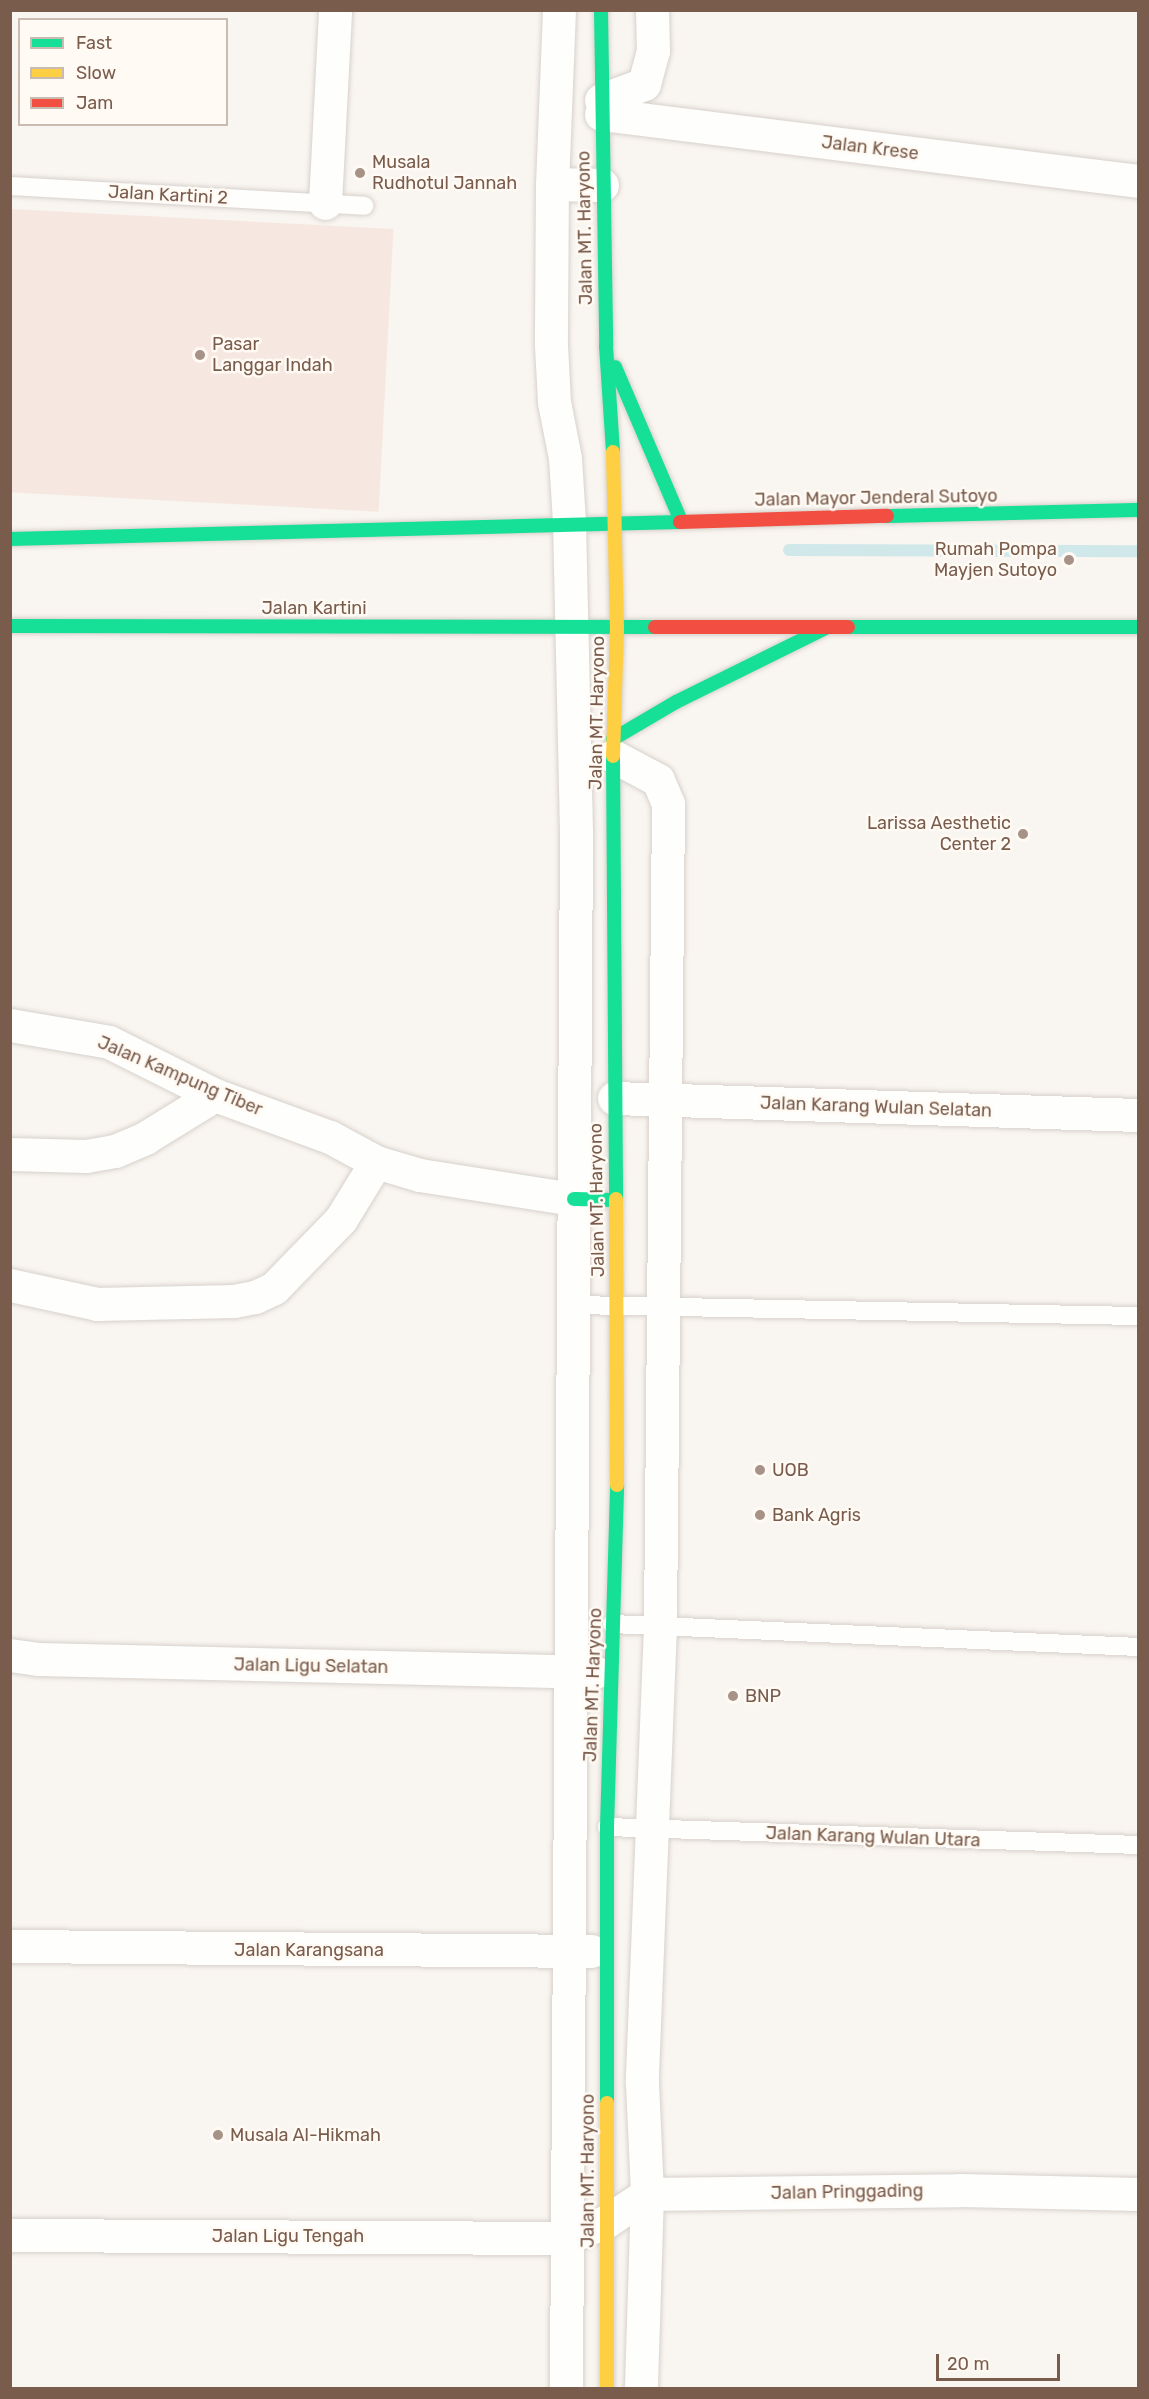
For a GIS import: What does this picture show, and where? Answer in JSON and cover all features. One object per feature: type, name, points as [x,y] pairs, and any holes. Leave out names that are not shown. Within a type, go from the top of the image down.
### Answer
[{"type":"main road","name":"Jalan MT. Haryono","points":[[601,10],[606,346],[615,521],[617,629],[613,748],[614,1200],[617,1304],[614,1567],[607,1827],[607,2388]]},
{"type":"main road","points":[[606,346],[681,521]]},
{"type":"main road","name":"Jalan Mayor Jenderal Sutoyo","points":[[615,521],[1138,510]]},
{"type":"main road","points":[[10,539],[615,521]]},
{"type":"main road","name":"Jalan Kartini","points":[[10,626],[617,629],[1138,627]]},
{"type":"main road","points":[[613,748],[676,702],[826,628]]},
{"type":"main road","points":[[574,1199],[614,1200]]},
{"type":"street","points":[[325,203],[335,10]]},
{"type":"street","points":[[559,10],[552,184],[554,402],[565,458],[569,522],[569,627],[576,836],[566,2388]]},
{"type":"street","points":[[601,107],[644,84],[653,51],[652,10]]},
{"type":"street","name":"Jalan Krese","points":[[601,107],[1138,181]]},
{"type":"street","points":[[552,184],[602,185]]},
{"type":"street","points":[[613,748],[658,780],[668,804],[663,1100],[660,1626],[655,1830],[642,2083],[647,2194],[641,2388]]},
{"type":"street","name":"Jalan Kampung Tiber","points":[[10,1025],[109,1042],[214,1095],[330,1137],[376,1162],[420,1175],[574,1199]]},
{"type":"street","points":[[10,1154],[86,1156],[115,1151],[145,1138],[214,1095]]},
{"type":"street","name":"Jalan Karang Wulan Selatan","points":[[614,1098],[1138,1115]]},
{"type":"street","points":[[10,1285],[97,1304],[211,1302],[255,1297],[274,1288],[340,1219],[376,1162]]},
{"type":"street","points":[[573,1567],[614,1567]]},
{"type":"street","name":"Jalan Ligu Selatan","points":[[10,1655],[39,1659],[611,1672]]},
{"type":"street","name":"Jalan Karangsana","points":[[10,1946],[606,1952]]},
{"type":"street","points":[[606,2082],[642,2083]]},
{"type":"street","name":"Jalan Pringgading","points":[[647,2194],[960,2190],[1138,2194]]},
{"type":"street","points":[[566,2238],[607,2221],[647,2194]]},
{"type":"street","name":"Jalan Ligu Tengah","points":[[10,2235],[566,2238]]},
{"type":"lane","name":"Jalan Kartini 2","points":[[10,186],[364,206]]},
{"type":"lane","points":[[574,1305],[663,1304],[1138,1316]]},
{"type":"lane","points":[[612,1624],[1138,1647]]},
{"type":"lane","name":"Jalan Karang Wulan Utara","points":[[607,1827],[1138,1845]]},
{"type":"shaded area","name":"Pasar Langgar Indah","points":[[11,209],[393,229],[379,512],[10,492]]},
{"type":"waterway","points":[[789,550],[1138,551]]},
{"type":"traffic: fast","points":[[601,10],[606,346],[613,452]]},
{"type":"traffic: fast","points":[[615,367],[681,521]]},
{"type":"traffic: fast","points":[[887,516],[1138,510]]},
{"type":"traffic: fast","points":[[10,539],[680,522]]},
{"type":"traffic: fast","points":[[10,626],[655,627]]},
{"type":"traffic: fast","points":[[848,627],[1138,627]]},
{"type":"traffic: fast","points":[[613,739],[676,702],[826,628]]},
{"type":"traffic: fast","points":[[613,756],[616,1199]]},
{"type":"traffic: fast","points":[[574,1199],[614,1200]]},
{"type":"traffic: fast","points":[[607,2103],[607,1827],[617,1485]]},
{"type":"traffic: slow","points":[[613,452],[617,629],[613,756]]},
{"type":"traffic: slow","points":[[616,1199],[617,1485]]},
{"type":"traffic: slow","points":[[607,2103],[607,2388]]},
{"type":"traffic: jam","points":[[680,522],[887,516]]},
{"type":"traffic: jam","points":[[655,627],[848,627]]},
{"type":"place","name":"Musala Rudhotul Jannah","points":[[360,173]]},
{"type":"place","name":"Pasar Langgar Indah","points":[[200,355]]},
{"type":"place","name":"Rumah Pompa Mayjen Sutoyo","points":[[1069,560]]},
{"type":"place","name":"Larissa Aesthetic Center 2","points":[[1023,834]]},
{"type":"place","name":"UOB","points":[[760,1470]]},
{"type":"place","name":"Bank Agris","points":[[760,1515]]},
{"type":"place","name":"BNP","points":[[733,1696]]},
{"type":"place","name":"Musala Al-Hikmah","points":[[218,2135]]}]
